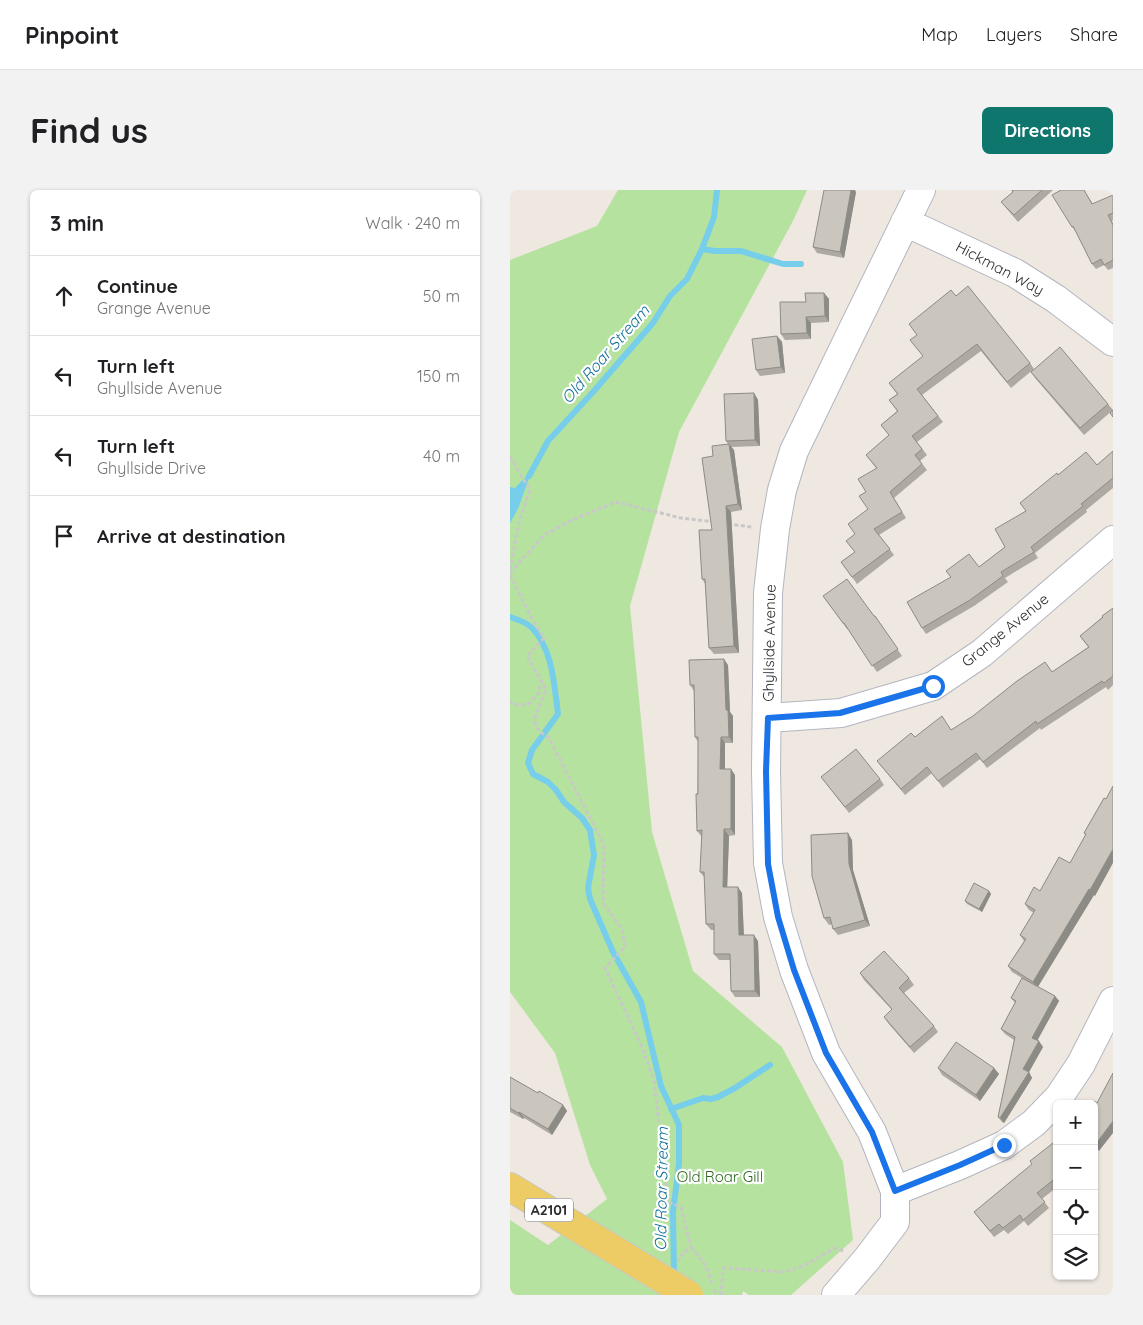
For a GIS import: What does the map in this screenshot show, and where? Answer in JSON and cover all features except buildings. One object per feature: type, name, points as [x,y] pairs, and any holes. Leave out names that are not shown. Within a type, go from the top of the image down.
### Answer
[{"type":"main road","name":"A2101","points":[[510,1187],[689,1295]]},
{"type":"street","name":"Ghyllside Avenue","points":[[895,1191],[872,1132],[826,1053],[794,970],[778,917],[768,864],[766,771],[768,593],[775,529],[782,490],[794,451],[922,190]]},
{"type":"street","name":"Hickman Way","points":[[906,222],[1015,273],[1056,299],[1113,342]]},
{"type":"street","name":"Grange Avenue","points":[[768,718],[840,713],[933,686],[982,653],[1113,540]]},
{"type":"street","points":[[836,1295],[895,1222],[895,1191],[1004,1145],[1034,1124],[1059,1097],[1081,1064],[1113,1001]]},
{"type":"path","points":[[510,457],[530,490],[519,522],[510,572],[531,617],[544,638],[527,656],[546,689],[534,720],[539,731],[549,738],[604,845],[603,903],[622,928],[624,947],[605,968],[641,1045],[654,1080],[668,1202],[682,1207],[691,1247],[706,1266],[717,1295]]},
{"type":"path","points":[[510,572],[544,536],[572,520],[616,502],[681,518],[718,523]]},
{"type":"path","points":[[728,524],[775,529]]},
{"type":"path","points":[[510,701],[514,705],[529,704],[539,694],[541,679]]},
{"type":"path","points":[[682,1255],[691,1247]]},
{"type":"path","points":[[721,1295],[723,1268],[785,1272],[807,1264],[835,1248],[867,1259]]},
{"type":"green space","name":"Old Roar Gill","points":[[618,190],[807,190],[794,219],[679,432],[630,606],[652,832],[693,971],[782,1047],[843,1162],[853,1240],[791,1295],[749,1295],[743,1291],[742,1295],[510,1295],[510,1220],[548,1245],[607,1199],[590,1165],[555,1053],[510,992],[510,260],[597,226]]},
{"type":"water","points":[[532,470],[518,509],[510,523],[510,487],[515,488]]},
{"type":"waterway","name":"Old Roar Stream","points":[[529,476],[548,441],[653,323],[670,296],[687,279],[702,249],[714,217],[717,190]]},
{"type":"waterway","points":[[702,249],[741,251],[783,264],[801,264]]},
{"type":"waterway","name":"Old Roar Stream","points":[[510,617],[529,625],[544,646],[551,667],[558,714],[532,750],[528,763],[533,774],[548,782],[564,802],[582,818],[590,830],[594,855],[588,888],[590,899],[613,952],[641,1002],[661,1086],[679,1125],[679,1164],[673,1212],[674,1276]]},
{"type":"waterway","points":[[671,1109],[703,1098],[711,1099],[718,1097],[770,1065]]},
{"type":"route","points":[[933,686],[840,713],[768,718],[766,771],[768,864],[778,917],[794,970],[826,1053],[872,1132],[895,1191],[1004,1145]]}]
